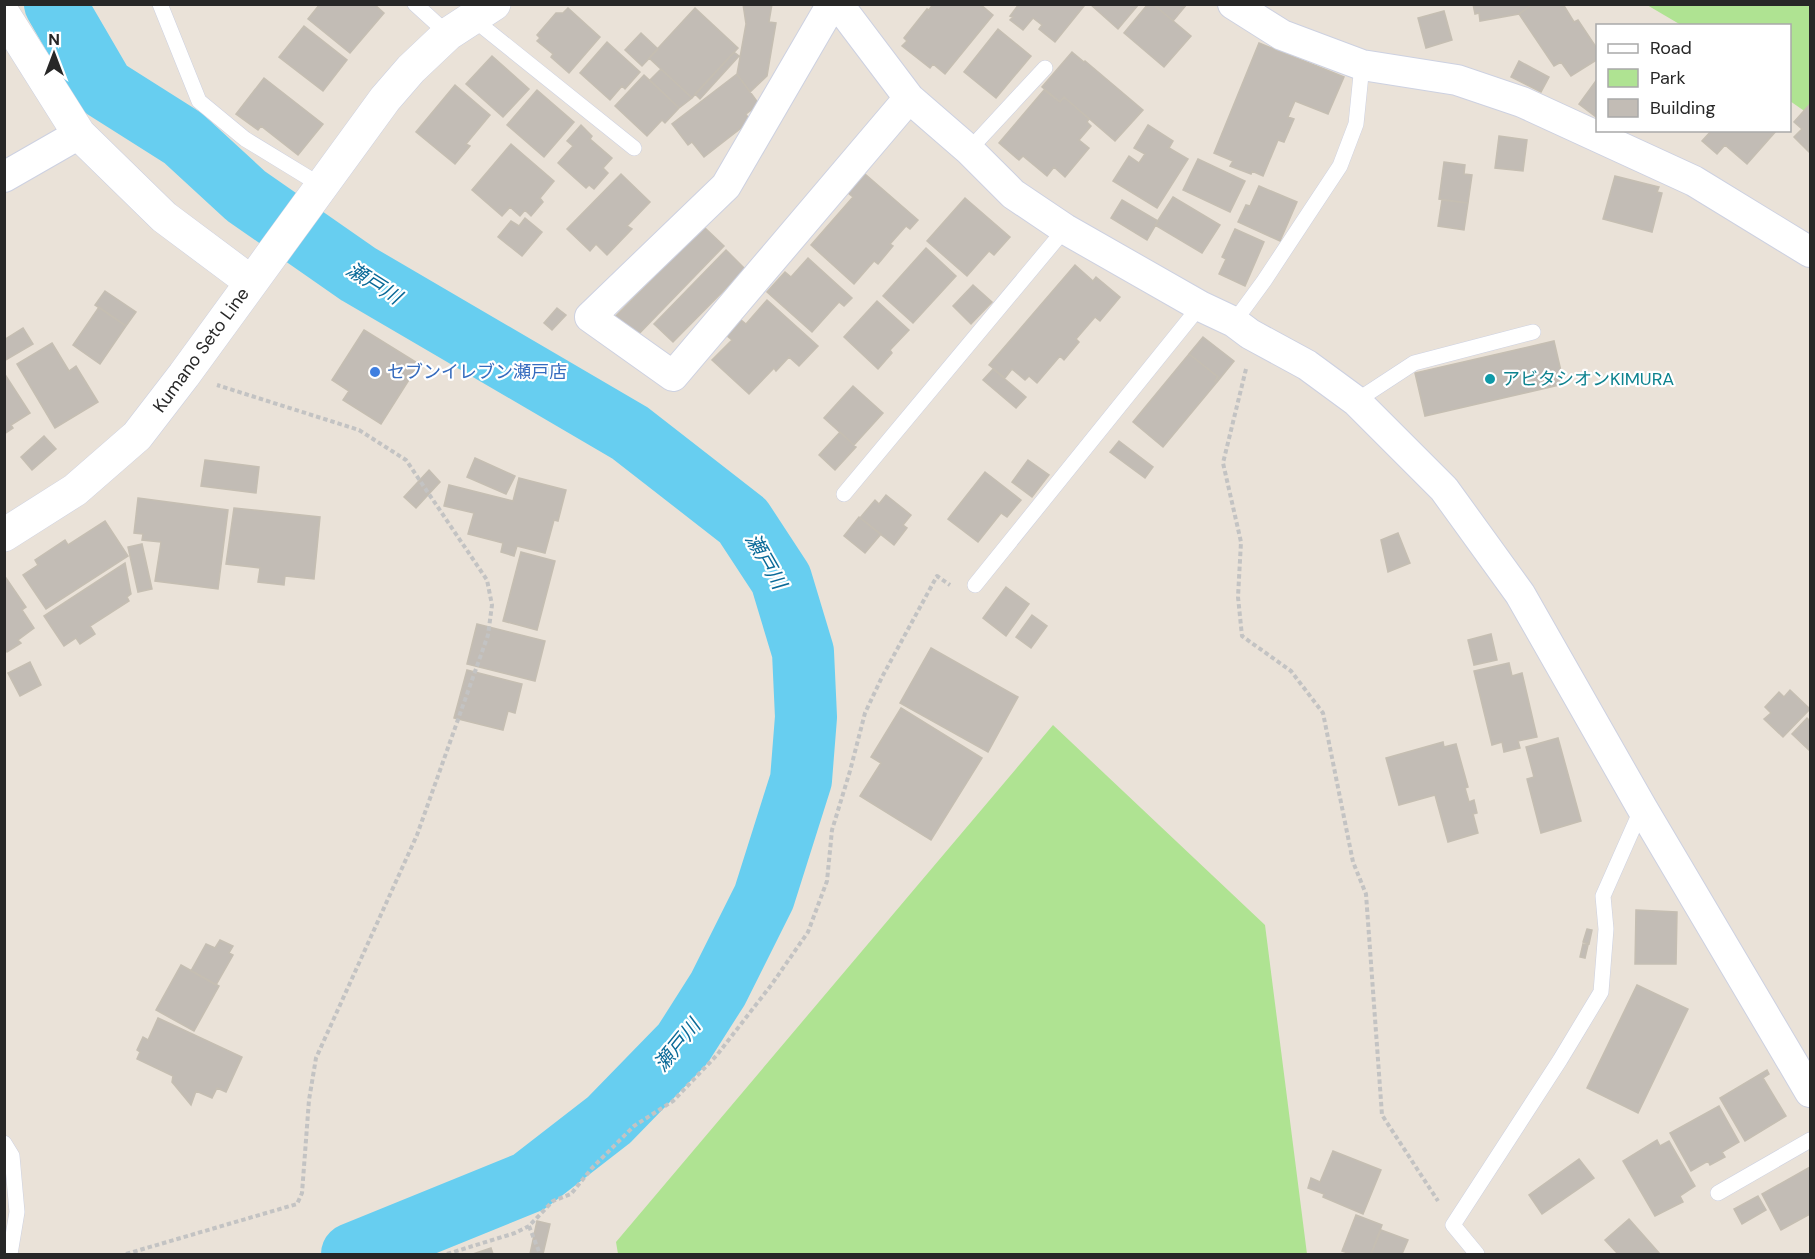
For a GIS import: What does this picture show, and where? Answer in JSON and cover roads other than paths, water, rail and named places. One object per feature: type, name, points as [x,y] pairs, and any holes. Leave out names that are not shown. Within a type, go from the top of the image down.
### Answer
[{"type":"main road","name":"Kumano Seto Line","points":[[4,15],[79,134],[164,217],[259,270],[138,436],[75,490],[4,535]]},
{"type":"main road","points":[[259,270],[385,99],[411,69],[471,19]]},
{"type":"street","points":[[832,4],[726,186],[590,317],[673,376],[909,98]]},
{"type":"street","points":[[838,4],[909,98],[969,150],[1013,194],[1065,229],[1307,365],[1356,401],[1444,489],[1520,594],[1642,808],[1810,1092]]},
{"type":"street","points":[[1233,4],[1282,35],[1362,65],[1457,80],[1522,102],[1694,181],[1810,252]]},
{"type":"street","points":[[4,177],[79,134]]},
{"type":"lane","points":[[160,4],[199,101],[245,139],[322,186]]},
{"type":"lane","points":[[415,4],[471,19],[634,148]]},
{"type":"lane","points":[[1242,328],[1263,281],[1340,166],[1356,124],[1362,65]]},
{"type":"lane","points":[[969,150],[1045,68]]},
{"type":"lane","points":[[844,494],[1065,229]]},
{"type":"lane","points":[[975,585],[1200,306]]},
{"type":"lane","points":[[1356,401],[1414,363],[1533,332]]},
{"type":"lane","points":[[1477,1254],[1453,1225],[1560,1060],[1600,992],[1606,929],[1603,896],[1642,808]]},
{"type":"lane","points":[[1718,1193],[1810,1140]]},
{"type":"lane","points":[[4,1143],[12,1156],[17,1212],[10,1254]]},
{"type":"waterway","name":"瀬戸川","points":[[55,4],[104,88],[183,138],[246,196],[358,274],[630,433],[743,521],[781,579],[803,652],[806,717],[801,780],[764,897],[718,989],[683,1044],[609,1120],[529,1182],[352,1254]]},
{"type":"place","name":"セブンイレブン瀬戸店","points":[[375,372]]},
{"type":"place","name":"アビタシオンKIMURA","points":[[1490,379]]}]
